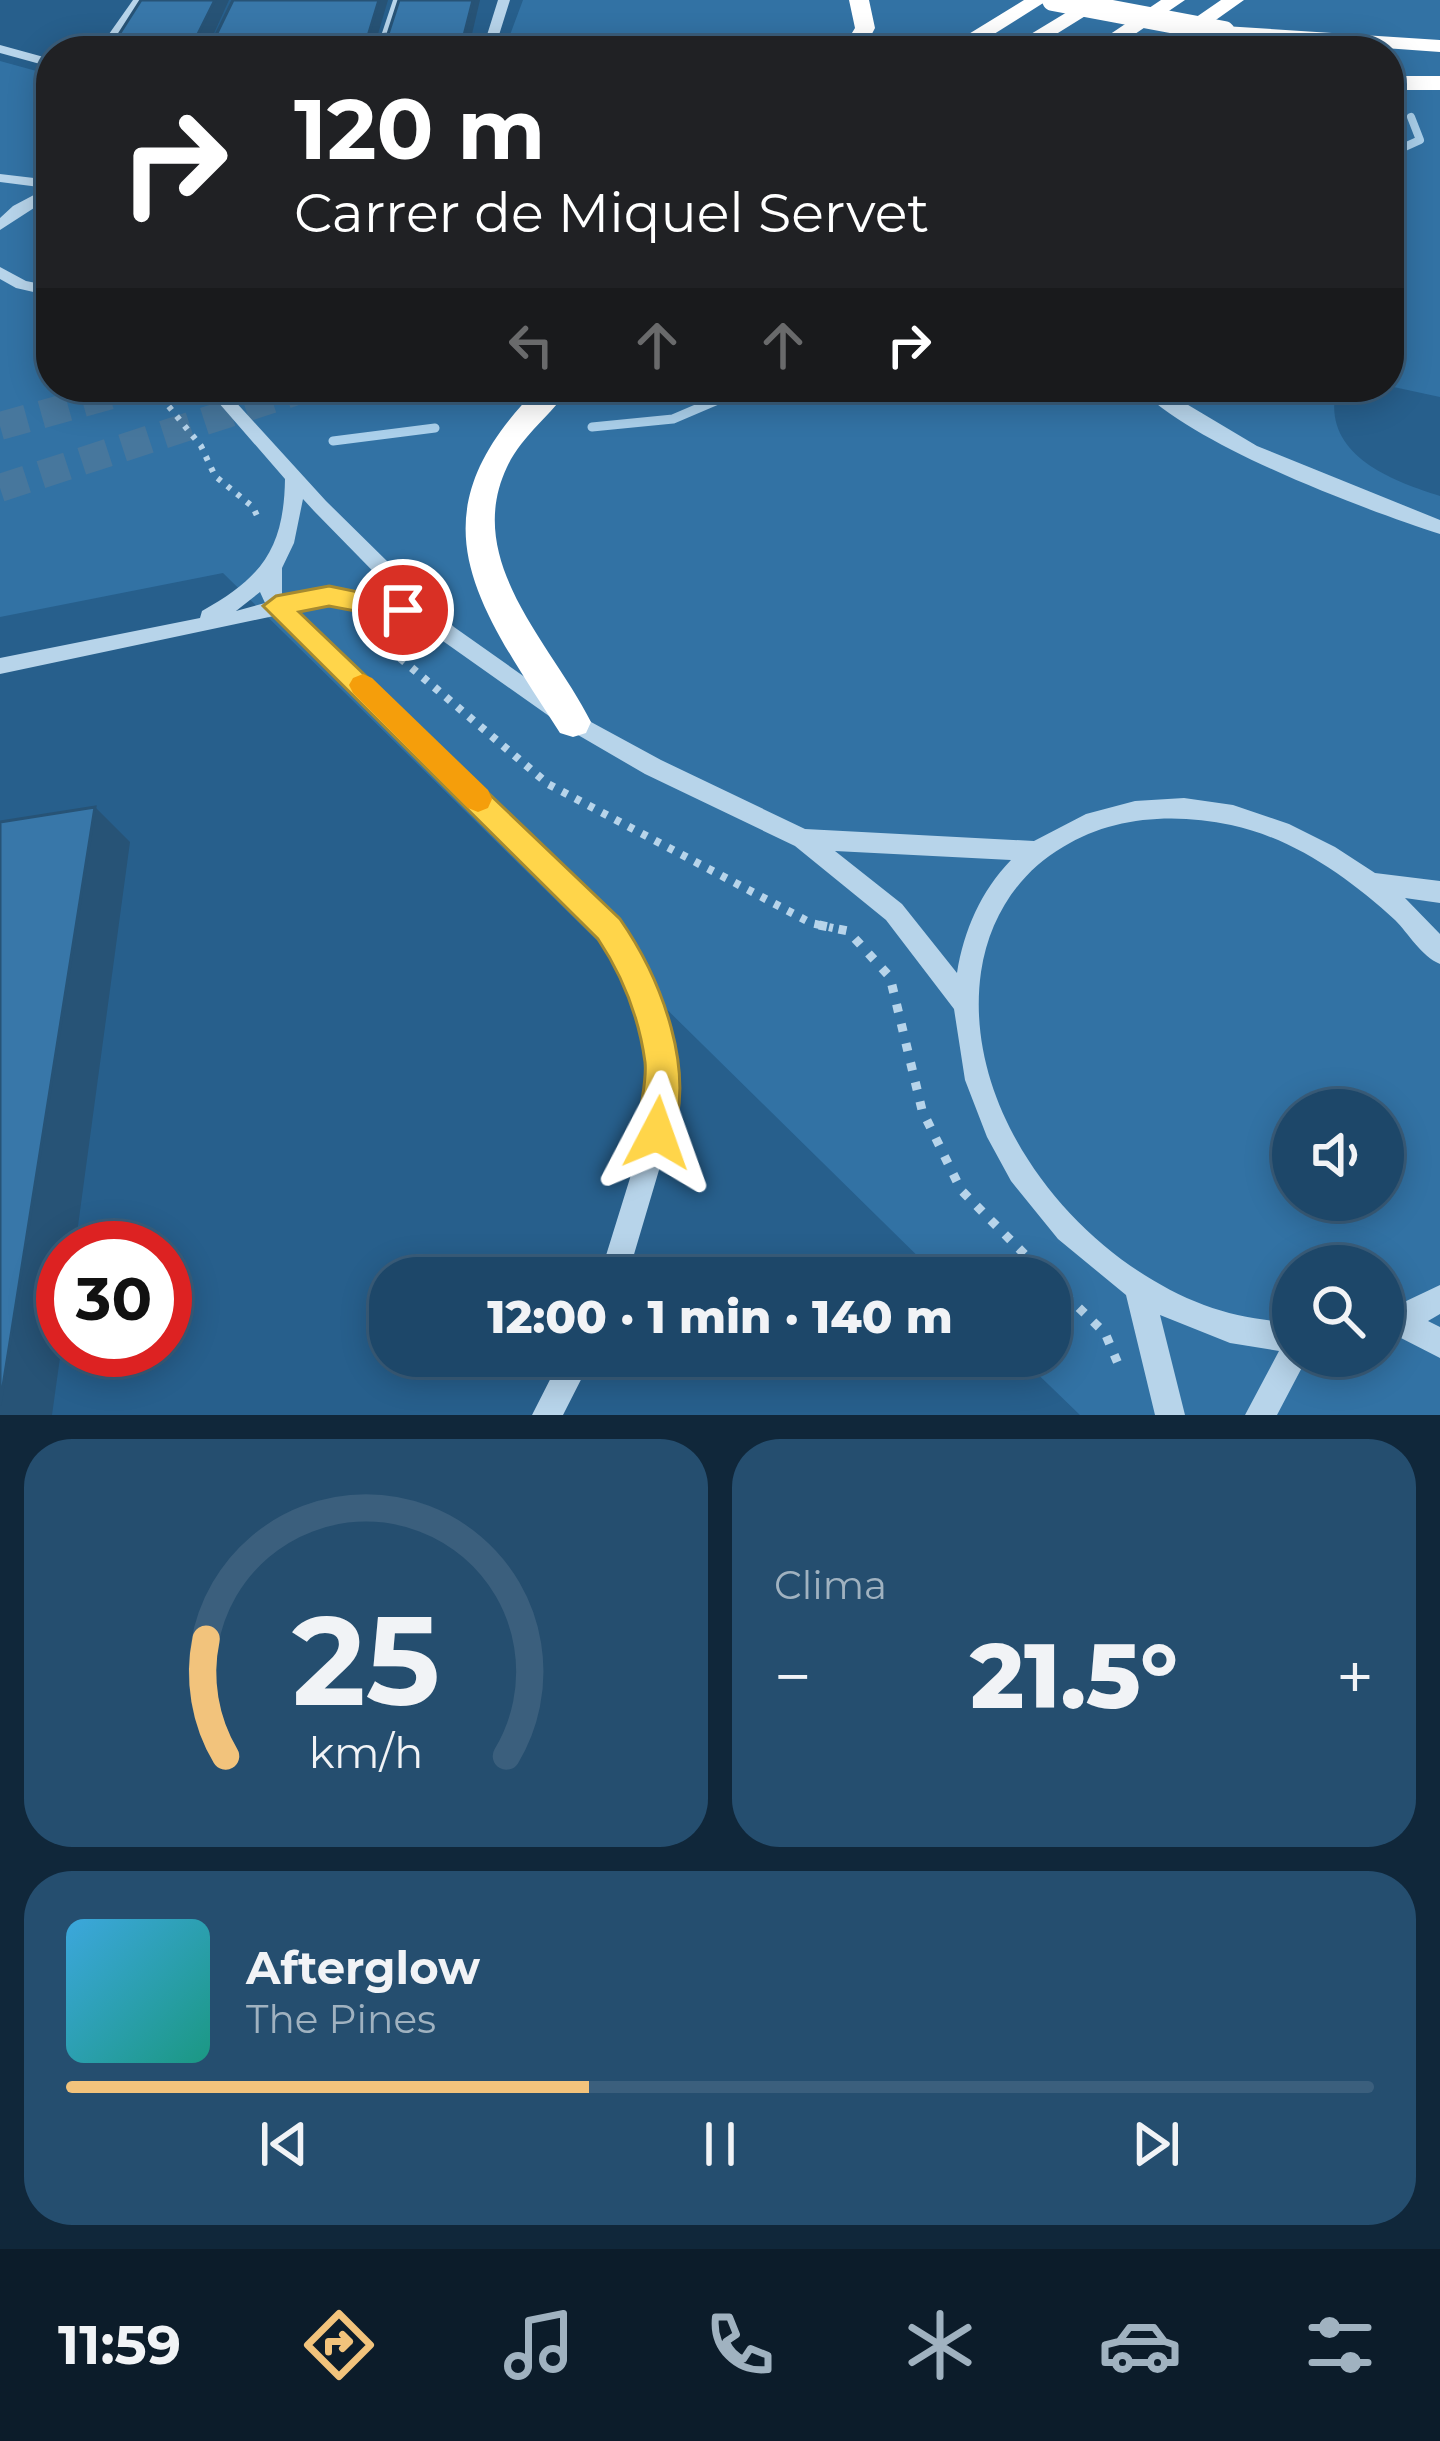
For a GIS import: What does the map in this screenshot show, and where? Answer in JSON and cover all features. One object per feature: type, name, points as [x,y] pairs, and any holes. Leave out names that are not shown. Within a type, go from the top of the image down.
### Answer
[{"type":"highway","points":[[859,0],[865,28],[860,36]]},
{"type":"highway","points":[[977,36],[1038,0]]},
{"type":"highway","points":[[1053,0],[1224,32],[1286,36]]},
{"type":"highway","points":[[1040,36],[1101,0]]},
{"type":"highway","points":[[1119,36],[1175,0]]},
{"type":"highway","points":[[1180,36],[1234,0]]},
{"type":"highway","points":[[1404,44],[1440,46]]},
{"type":"highway","points":[[1404,70],[1440,71]]},
{"type":"highway","points":[[1404,83],[1440,83]]},
{"type":"highway","points":[[538,402],[491,461],[476,514],[480,549],[508,613],[524,647],[573,722]]},
{"type":"street","points":[[114,36],[139,0]]},
{"type":"street","points":[[387,36],[399,0]]},
{"type":"street","points":[[493,36],[504,0]]},
{"type":"street","points":[[0,49],[36,60]]},
{"type":"street","points":[[0,178],[36,185]]},
{"type":"street","points":[[2,220],[36,198]]},
{"type":"street","points":[[0,272],[36,289]]},
{"type":"street","points":[[0,294],[32,288]]},
{"type":"street","points":[[226,402],[430,617],[503,676],[573,722],[652,767],[803,839],[894,912],[967,1004]]},
{"type":"street","points":[[1166,402],[1197,425],[1260,457],[1440,527]]},
{"type":"street","points":[[192,624],[234,604],[272,568],[290,540],[294,477]]},
{"type":"street","points":[[272,568],[270,593],[276,606],[584,902],[635,968],[662,1064],[657,1133],[619,1257]]},
{"type":"street","points":[[0,666],[309,597],[349,596],[430,617]]},
{"type":"street","points":[[1272,1334],[1222,1326],[1138,1286],[1098,1258],[1059,1220],[1012,1157],[981,1091],[967,1004],[970,966],[986,916],[1003,886],[1037,851],[1065,833],[1113,815],[1148,809],[1203,811],[1241,818],[1298,838],[1371,883],[1440,952]]},
{"type":"street","points":[[803,839],[1037,851]]},
{"type":"street","points":[[1371,883],[1440,892]]},
{"type":"street","points":[[1138,1286],[1170,1415]]},
{"type":"street","points":[[1404,1318],[1440,1299]]},
{"type":"street","points":[[1404,1330],[1440,1343]]},
{"type":"street","points":[[547,1415],[567,1377]]},
{"type":"street","points":[[1260,1415],[1281,1377]]},
{"type":"path","points":[[165,402],[201,446],[215,476],[258,514],[260,532]]},
{"type":"path","points":[[302,630],[329,614],[350,617],[446,701],[576,802],[811,922],[848,931],[890,976],[922,1110],[962,1190],[1027,1257]]},
{"type":"shaded area","points":[[523,0],[1440,0],[1440,397],[1404,389],[1404,36],[510,36]]},
{"type":"shaded area","points":[[0,61],[36,71],[36,402],[1335,402],[1341,435],[1366,463],[1440,496],[1440,1415],[1080,1415],[1041,1377],[1071,1377],[1071,1257],[919,1257],[223,573],[0,617]]},
{"type":"building","points":[[141,0],[215,0],[197,36],[118,36]]},
{"type":"building","points":[[233,0],[379,0],[368,36],[197,36],[216,35]]},
{"type":"building","points":[[399,0],[473,0],[464,36],[368,36],[388,34]]},
{"type":"building","points":[[95,807],[0,1405],[0,822]]},
{"type":"waterway","points":[[1404,147],[1420,140],[1411,117]]},
{"type":"waterway","points":[[592,427],[673,419],[713,402]]},
{"type":"waterway","points":[[333,441],[435,428]]},
{"type":"tunnel","points":[[0,426],[86,402]]},
{"type":"tunnel","points":[[0,488],[263,402]]},
{"type":"slow traffic","points":[[363,685],[478,799]]},
{"type":"route","points":[[403,610],[349,596],[309,597],[276,606],[609,929],[635,968],[662,1064],[657,1133]]}]
